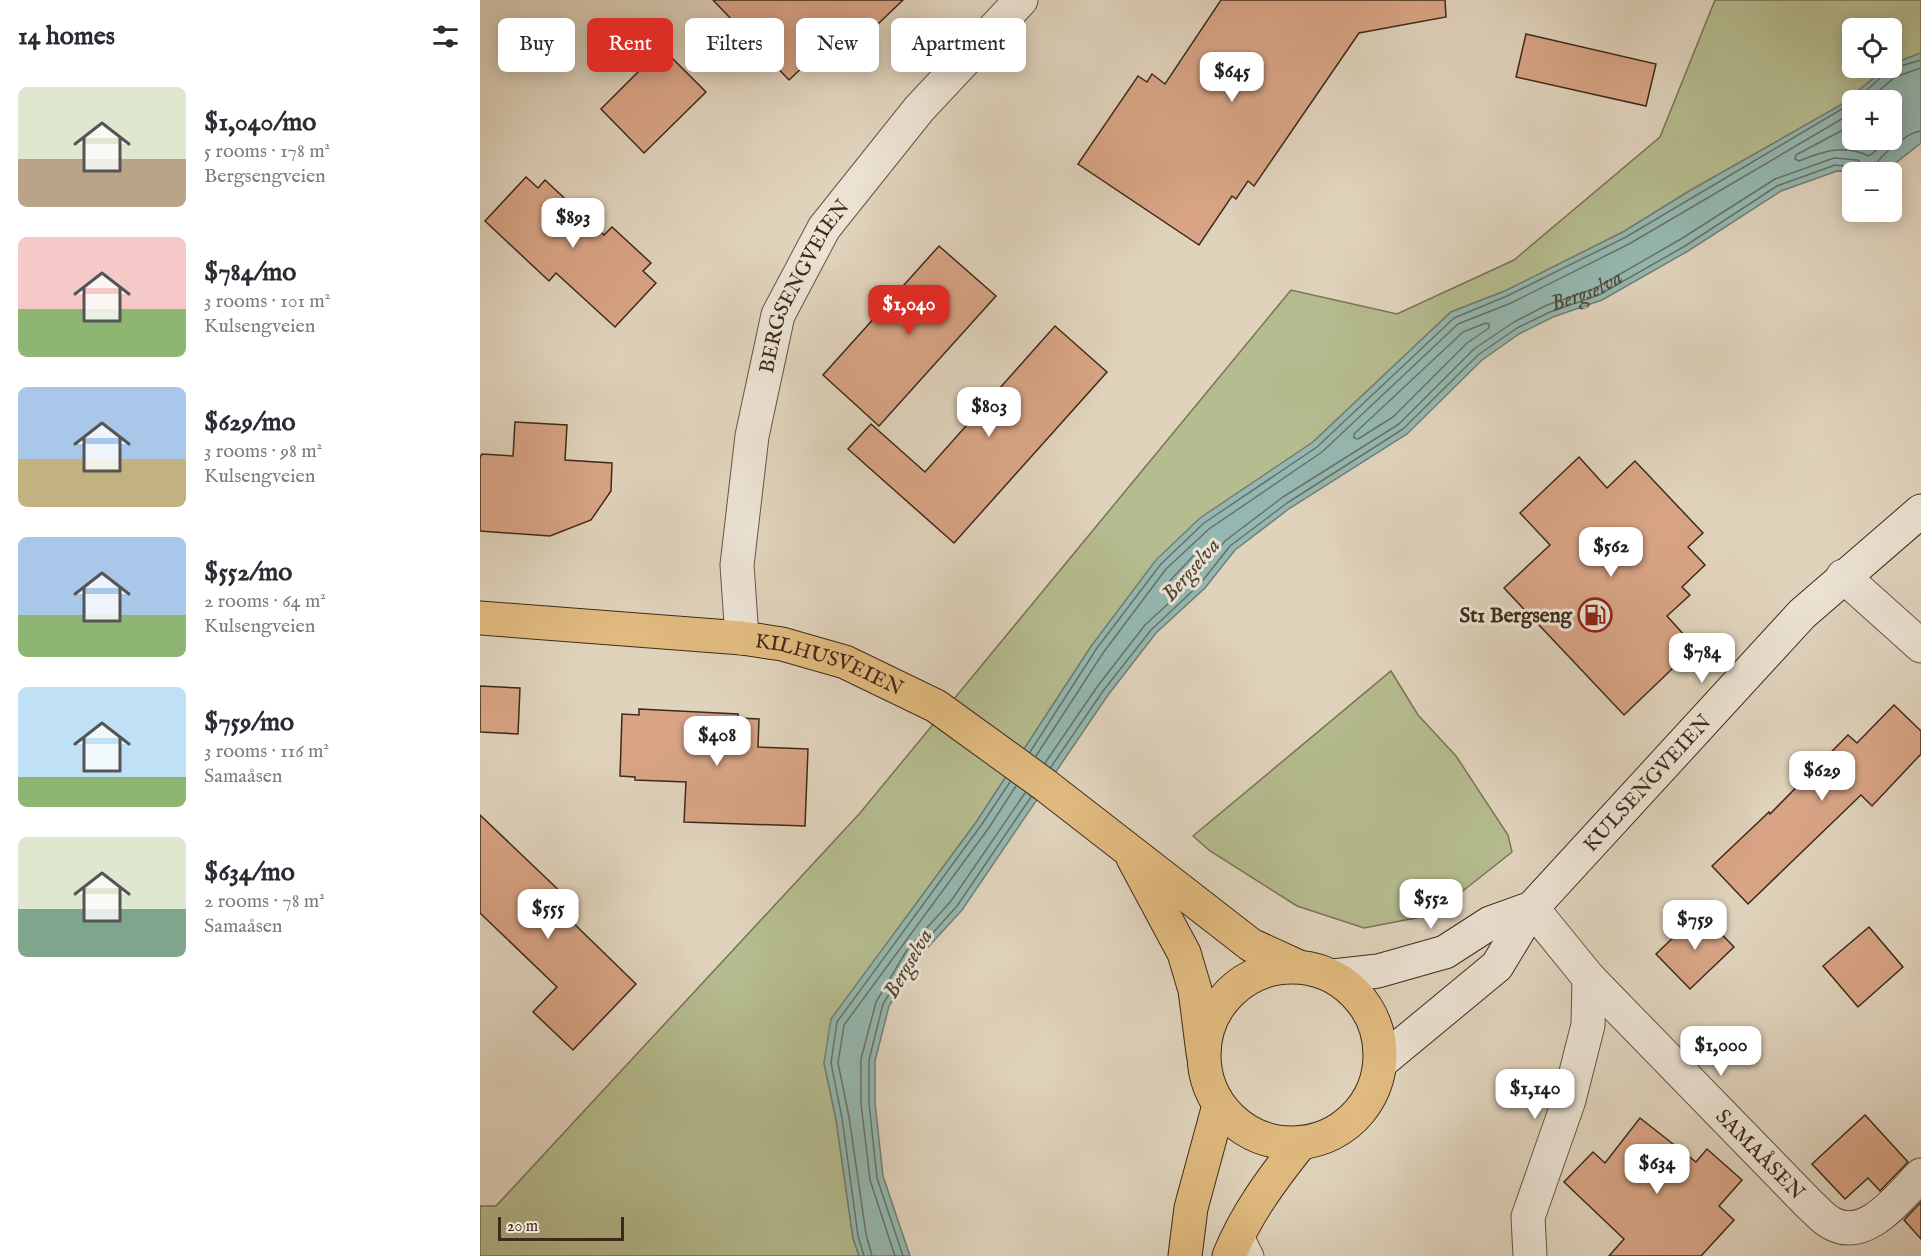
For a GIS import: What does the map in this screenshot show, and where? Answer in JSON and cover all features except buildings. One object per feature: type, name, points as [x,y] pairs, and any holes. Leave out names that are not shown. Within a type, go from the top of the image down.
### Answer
[{"type":"main road","name":"KILHUSVEIEN","points":[[480,618],[742,638],[782,644],[845,662],[936,706],[1128,848],[1251,945],[1297,966]]},
{"type":"main road","name":"KILHUSVEIEN","points":[[1128,848],[1184,953],[1195,990],[1203,1053]]},
{"type":"main road","points":[[1297,966],[1333,976],[1354,992],[1370,1012],[1379,1037],[1381,1062],[1364,1109],[1346,1127],[1324,1138],[1300,1144],[1268,1141],[1241,1128],[1219,1106],[1207,1080],[1203,1053],[1208,1025],[1222,1000],[1243,981],[1269,969],[1297,966]]},
{"type":"main road","points":[[1185,1256],[1191,1208],[1219,1106]]},
{"type":"main road","points":[[1241,1247],[1271,1180],[1300,1144]]},
{"type":"street","name":"BERGSENGVEIEN","points":[[742,638],[737,565],[752,436],[778,315],[824,228],[919,109],[1021,0]]},
{"type":"street","name":"KULSENGVEIEN","points":[[1381,1062],[1497,966],[1532,908],[1802,614],[1843,576],[1921,511]]},
{"type":"street","points":[[1843,576],[1921,646]]},
{"type":"street","name":"KULSENGVEIEN","points":[[1333,976],[1378,970],[1445,952],[1490,923],[1532,908]]},
{"type":"street","name":"SAMAÅSEN","points":[[1532,908],[1589,978],[1809,1204],[1832,1224],[1851,1228],[1865,1226],[1882,1214],[1921,1175]]},
{"type":"street","points":[[1530,1256],[1528,1217],[1569,1100],[1588,1025],[1589,978]]},
{"type":"green space","points":[[1715,0],[1921,0],[1921,53],[1902,60],[1902,18],[1842,18],[1842,78],[1874,78],[1859,90],[1842,90],[1841,105],[1691,190],[1623,232],[1505,291],[1451,312],[1313,442],[1269,473],[1092,645],[977,821],[878,956],[824,1063],[836,1119],[853,1238],[859,1256],[480,1256],[480,1206],[496,1206],[860,813],[1291,290],[1397,314],[1514,260],[1660,137]]},
{"type":"green space","points":[[1391,671],[1418,715],[1456,756],[1508,835],[1512,852],[1454,898],[1421,917],[1364,928],[1297,906],[1210,851],[1193,836]]},
{"type":"water","name":"Bergselva","points":[[1921,53],[1921,143],[1897,162],[1842,162],[1842,171],[1781,191],[1688,251],[1602,300],[1553,317],[1519,334],[1482,360],[1407,434],[1290,508],[1235,550],[1205,588],[1156,633],[1108,695],[962,910],[919,957],[889,1006],[875,1061],[875,1103],[883,1176],[910,1256],[859,1256],[853,1238],[836,1119],[824,1063],[831,1019],[977,821],[1092,645],[1156,560],[1200,518],[1313,442],[1451,312],[1505,291],[1623,232],[1691,190],[1842,104],[1842,150],[1902,150],[1902,90],[1859,90],[1874,78],[1902,78],[1902,60]]},
{"type":"place","name":"St1 Bergseng","points":[[1595,615]]}]
